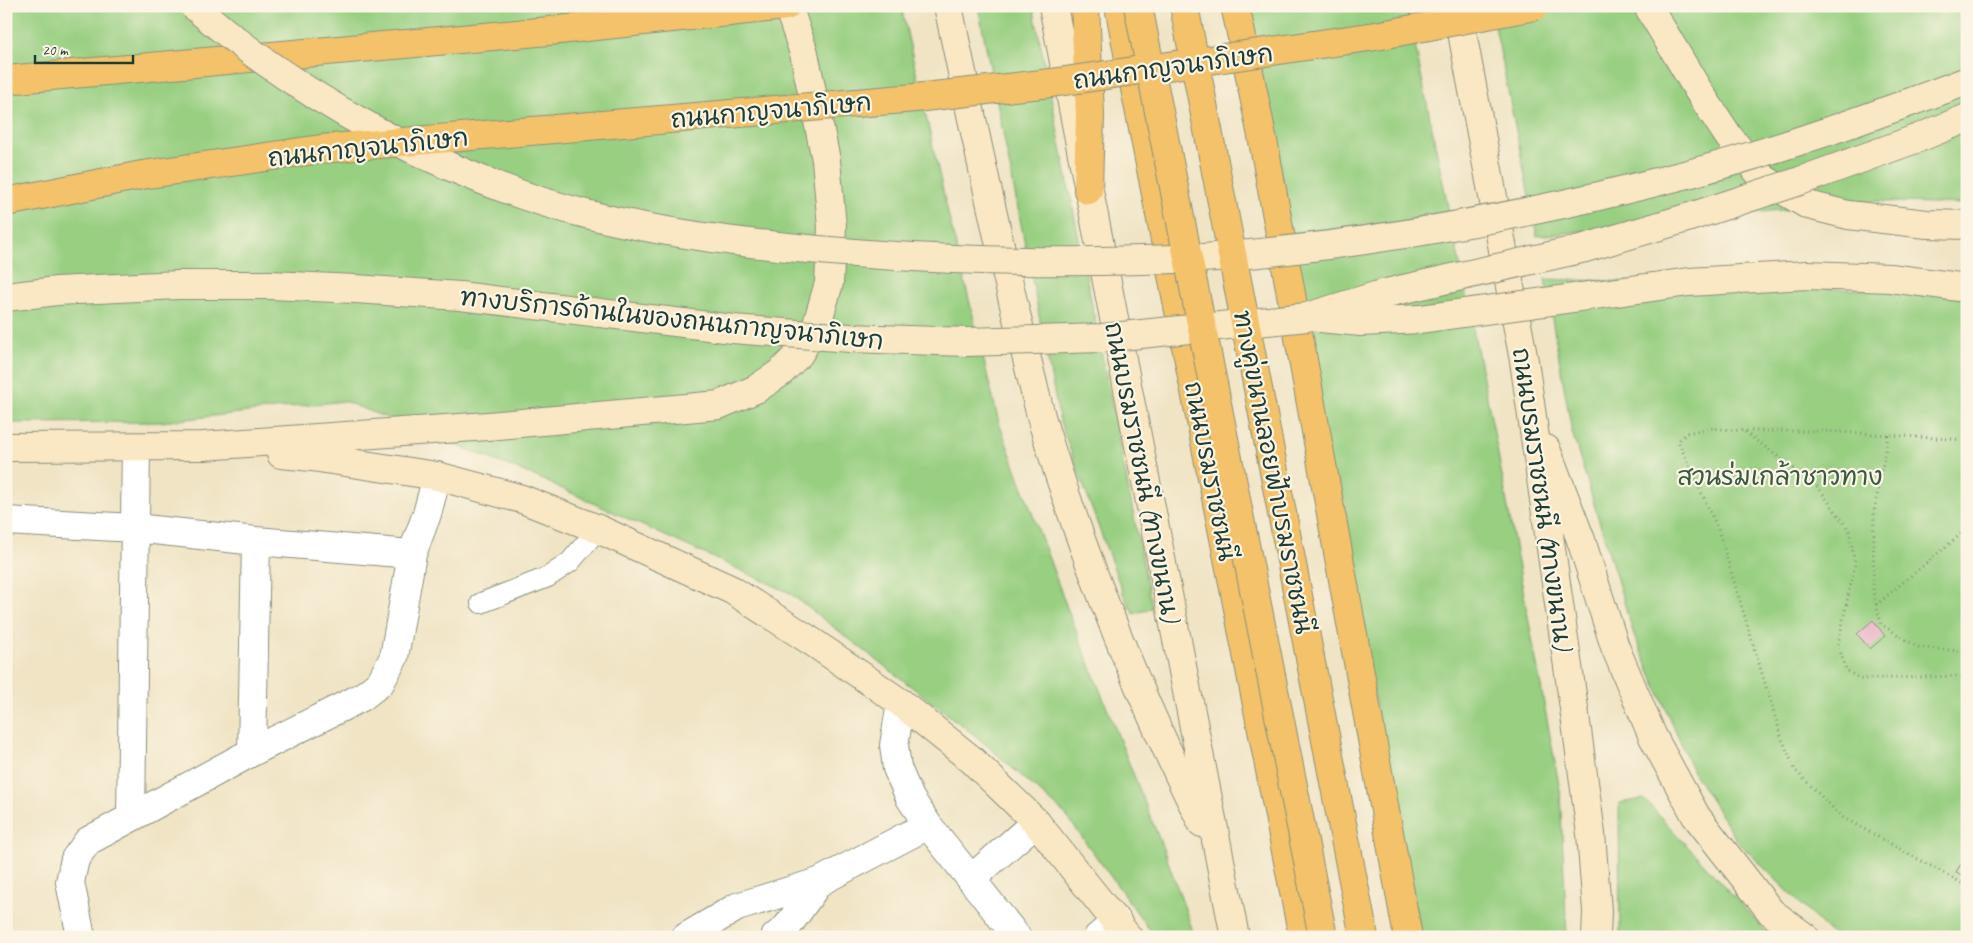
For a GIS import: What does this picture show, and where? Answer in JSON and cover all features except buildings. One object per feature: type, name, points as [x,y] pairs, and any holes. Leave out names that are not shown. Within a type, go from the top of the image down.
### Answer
[{"type":"main road","points":[[194,6],[223,31],[303,89],[422,153],[498,186],[586,214],[676,232],[810,250],[928,258],[1064,262],[1212,258],[1325,246],[1439,229],[1551,207],[1686,175],[1806,139],[1967,81]]},
{"type":"main road","points":[[6,80],[549,31],[787,6],[804,53],[826,160],[832,227],[829,283],[817,324],[799,354],[780,373],[756,389],[719,405],[488,426],[203,446],[6,447]]},
{"type":"main road","points":[[948,6],[987,197],[1044,426],[1090,566],[1177,772],[1218,856]]},
{"type":"main road","name":"ถนนบรมราชชนนี (ทางขนาน)","points":[[1053,6],[1235,937]]},
{"type":"main road","points":[[1084,6],[1090,115],[1088,190]]},
{"type":"main road","name":"ถนนบรมราชชนนี","points":[[1119,6],[1303,937]]},
{"type":"main road","name":"ทางคู่ขนานลอยฟ้าบรมราชชนนี","points":[[1138,6],[1323,937]]},
{"type":"main road","name":"ทางคู่ขนานลอยฟ้าบรมราชชนนี","points":[[1184,6],[1364,937]]},
{"type":"main road","points":[[1235,6],[1267,160],[1408,937]]},
{"type":"main road","name":"ถนนบรมราชชนนี (ทางขนาน)","points":[[1457,6],[1524,361],[1591,834],[1597,911],[1596,937]]},
{"type":"main road","name":"ถนนกาญจนาภิเษก","points":[[6,202],[142,175],[321,149],[915,98],[1051,83],[1376,36],[1534,6]]},
{"type":"main road","points":[[1648,6],[1698,90],[1724,129],[1764,179],[1808,204],[1848,215],[1927,224],[1967,225]]},
{"type":"main road","name":"ทางบริการด้านในของถนนกาญจนาภิเษก","points":[[6,297],[57,291],[178,285],[271,285],[460,296],[733,329],[850,338],[966,342],[1102,338],[1307,317],[1382,294],[1585,248],[1690,217],[1800,181],[1921,137],[1967,118]]},
{"type":"main road","points":[[1307,317],[1361,322],[1420,320],[1689,282],[1807,275],[1890,278],[1967,288]]},
{"type":"main road","points":[[1531,413],[1559,479],[1615,647],[1653,736],[1696,816],[1771,912],[1805,937]]},
{"type":"main road","points":[[203,446],[312,457],[437,476],[522,499],[598,529],[732,590],[814,643],[901,703],[972,760],[1036,822],[1114,931]]},
{"type":"street","points":[[131,817],[136,447]]},
{"type":"street","points":[[81,937],[70,882],[75,859],[88,841],[252,752],[362,697],[380,683],[394,657],[412,554],[427,514],[437,476]]},
{"type":"street","points":[[6,521],[135,528],[256,541],[412,554]]},
{"type":"street","points":[[252,752],[256,541]]},
{"type":"street","points":[[901,703],[894,745],[897,768],[910,798],[928,825],[1017,937]]},
{"type":"street","points":[[971,879],[1036,822]]},
{"type":"street","points":[[686,937],[737,907],[819,882],[928,825]]},
{"type":"street","points":[[775,937],[787,927],[819,882]]},
{"type":"lane","points":[[481,603],[548,577],[570,562],[598,529]]},
{"type":"path","points":[[1967,440],[1825,431],[1744,431],[1710,428],[1686,433],[1678,441],[1718,529],[1782,739],[1795,770],[1842,817],[1967,886]]},
{"type":"path","points":[[1744,431],[1818,486],[1849,530],[1856,564],[1838,644],[1846,670],[1860,679],[1957,676],[1967,678]]},
{"type":"path","points":[[1888,435],[1874,512],[1873,592],[1881,624],[1916,647],[1967,652]]},
{"type":"path","points":[[1876,605],[1967,529]]},
{"type":"green space","points":[[6,6],[901,6],[948,213],[999,423],[1066,605],[1166,856],[1195,937],[1155,937],[1065,814],[977,737],[788,592],[532,475],[344,401],[161,422],[6,423]]},
{"type":"green space","points":[[978,6],[1033,6],[1152,608],[1134,614],[1124,596],[1060,422]]},
{"type":"green space","points":[[1240,6],[1407,6],[1493,427],[1560,790],[1567,937],[1421,937]]},
{"type":"green space","points":[[1491,6],[1967,6],[1967,204],[1865,201],[1537,236]]},
{"type":"green space","name":"สวนร่มเกล้าชาวทาง","points":[[1545,279],[1929,292],[1967,299],[1967,937],[1833,936],[1738,842],[1693,772],[1634,635],[1572,432]]},
{"type":"green space","points":[[1644,799],[1771,937],[1620,937],[1619,803]]}]
